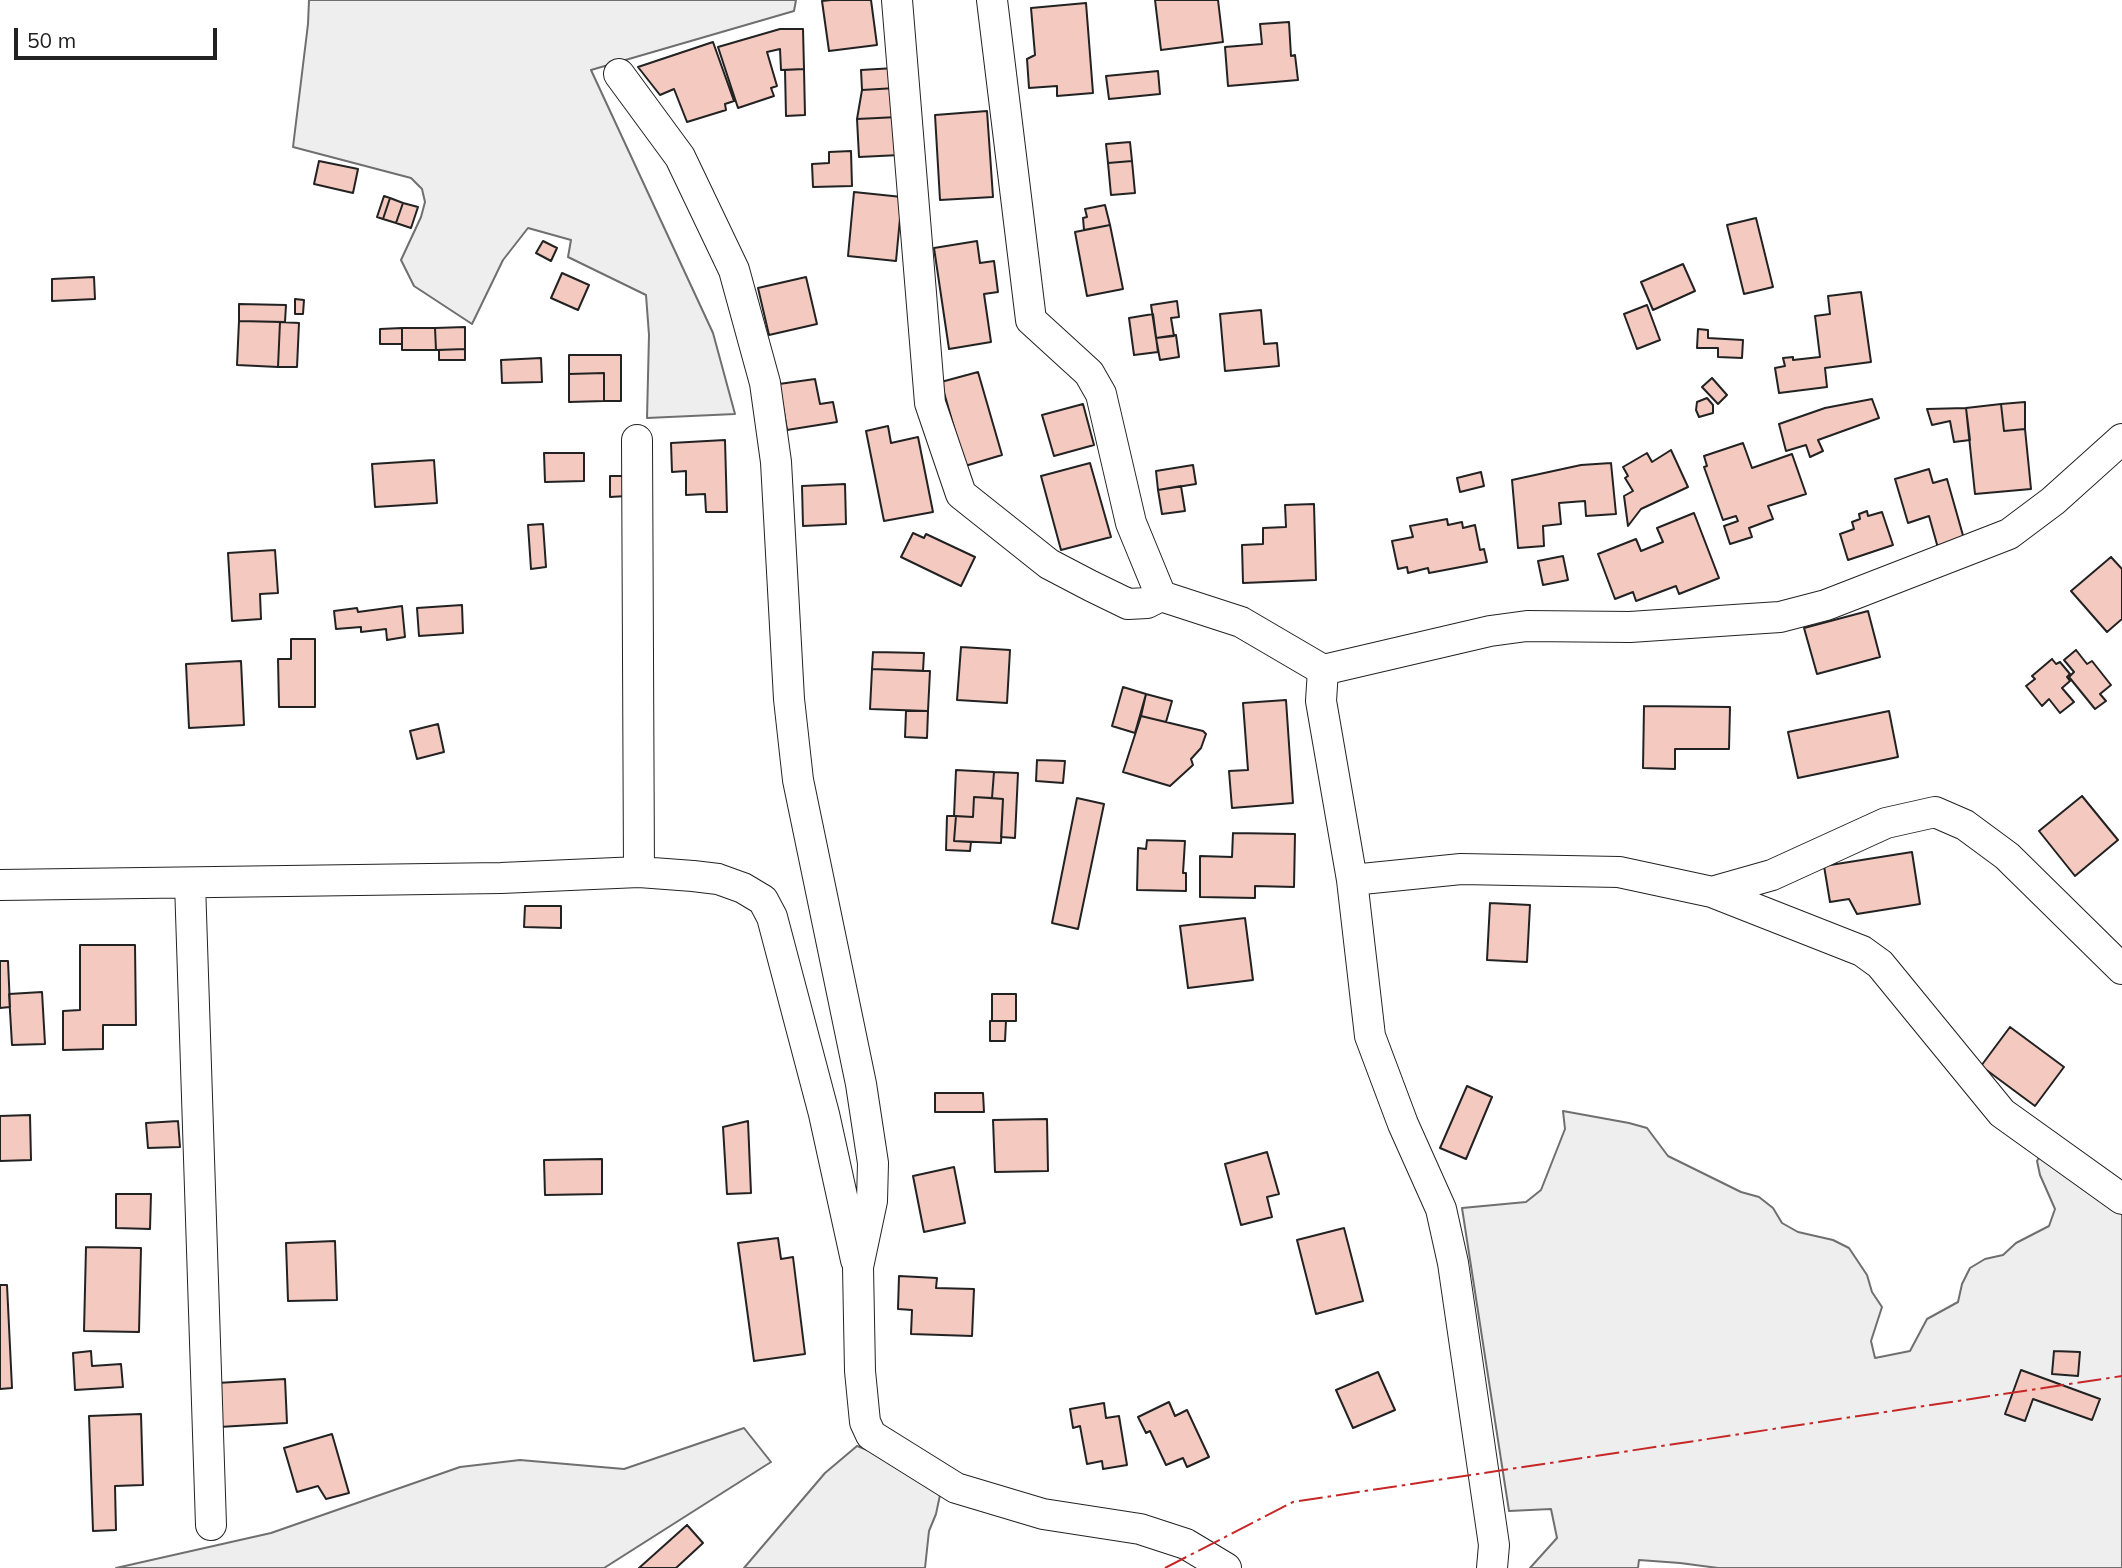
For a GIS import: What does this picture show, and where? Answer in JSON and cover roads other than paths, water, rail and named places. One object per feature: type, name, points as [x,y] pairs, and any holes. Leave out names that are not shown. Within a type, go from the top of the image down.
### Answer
[{"type":"street","points":[[897,0],[930,403],[961,494],[1049,564],[1128,604],[1147,603],[1161,596],[1241,622],[1323,670],[1490,631],[1527,626],[1630,627],[1780,617],[1826,606],[2009,534],[2053,501],[2122,439]]},
{"type":"street","points":[[992,0],[1031,320],[1089,373],[1101,394],[1131,523],[1161,596]]},
{"type":"street","points":[[619,74],[680,157],[728,258],[765,383],[776,461],[789,699],[798,780],[861,1084],[873,1163],[872,1201],[858,1267]]},
{"type":"street","points":[[637,440],[639,872]]},
{"type":"street","points":[[1323,670],[1321,701],[1352,880],[1370,1036],[1403,1124],[1441,1209],[1453,1263],[1494,1545],[1492,1568]]},
{"type":"street","points":[[1712,892],[1772,874],[1886,823],[1935,812],[1965,825],[2007,856],[2122,968]]},
{"type":"street","points":[[1352,880],[1461,869],[1619,872],[1712,892],[1862,951],[1880,964],[2002,1113],[2122,1199]]},
{"type":"street","points":[[0,885],[500,878],[639,872],[718,879],[753,893],[763,900],[772,916],[824,1114],[858,1267],[863,1409],[865,1422],[872,1435],[956,1488],[1043,1514],[1140,1529],[1186,1544],[1226,1568]]},
{"type":"street","points":[[190,883],[211,1525]]}]
